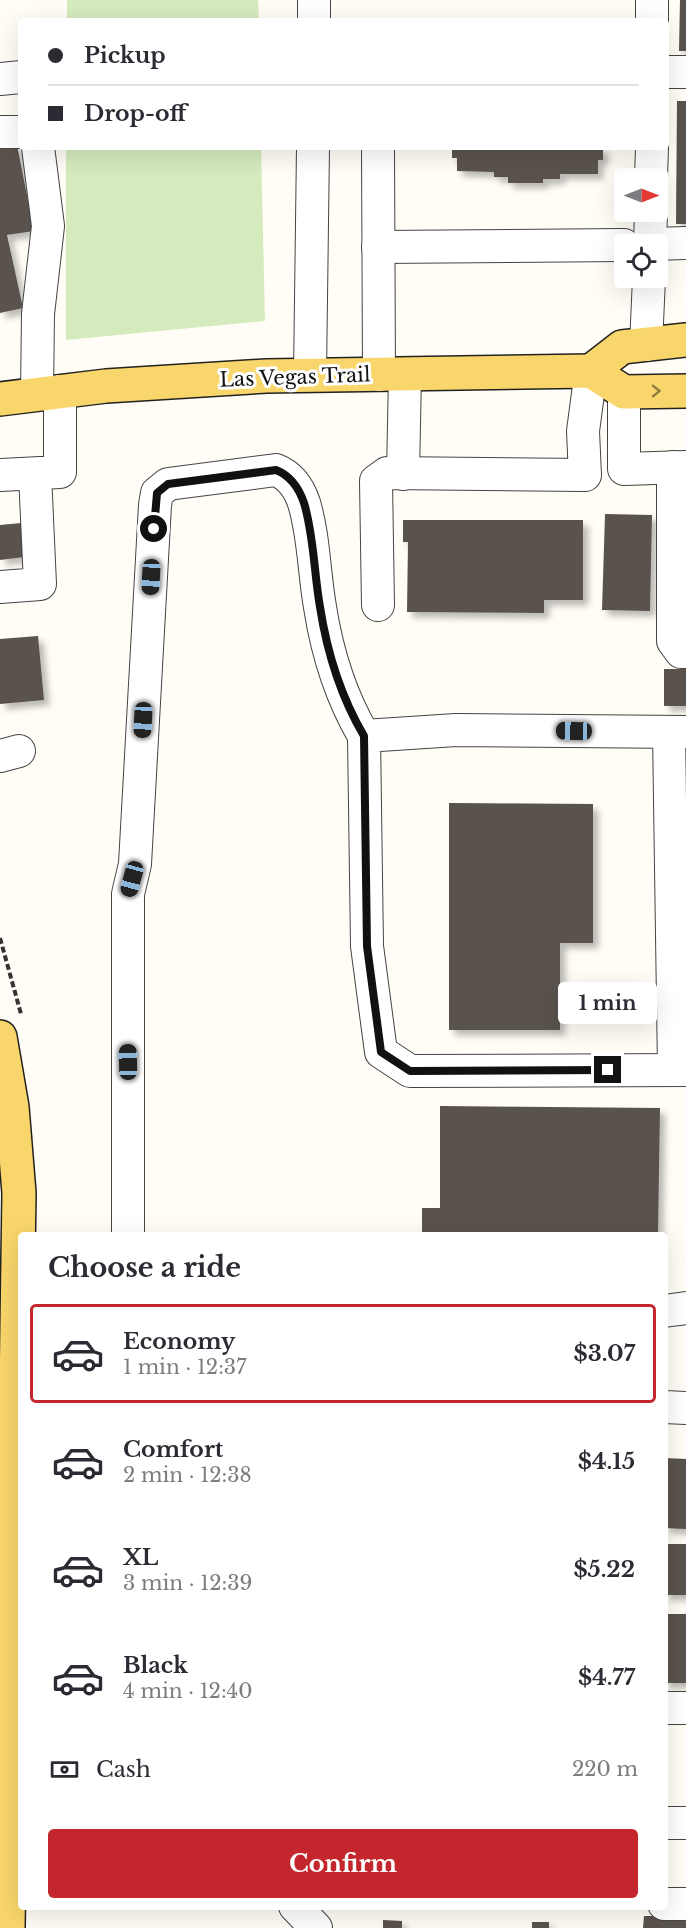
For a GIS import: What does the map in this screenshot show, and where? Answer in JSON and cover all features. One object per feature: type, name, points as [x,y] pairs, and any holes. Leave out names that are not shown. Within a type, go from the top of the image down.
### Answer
[{"type":"main road","points":[[686,340],[622,347],[591,371],[624,392],[686,391]]},
{"type":"main road","name":"Las Vegas Trail","points":[[0,399],[106,386],[310,375],[591,371]]},
{"type":"main road","points":[[0,1037],[12,1107],[19,1193],[9,1273],[11,1786],[8,1928]]},
{"type":"street","points":[[314,0],[314,18]]},
{"type":"street","points":[[652,0],[652,18]]},
{"type":"street","points":[[669,72],[686,72]]},
{"type":"street","points":[[0,79],[18,77]]},
{"type":"street","points":[[0,132],[18,132]]},
{"type":"street","points":[[0,476],[60,472],[38,314],[48,226],[38,150]]},
{"type":"street","points":[[310,375],[313,150]]},
{"type":"street","points":[[378,150],[378,248],[403,474]]},
{"type":"street","points":[[651,150],[651,168]]},
{"type":"street","points":[[668,244],[686,243]]},
{"type":"street","points":[[378,248],[614,245]]},
{"type":"street","points":[[646,345],[649,288]]},
{"type":"street","points":[[378,605],[376,481],[387,473],[585,475],[583,431],[591,371]]},
{"type":"street","points":[[624,392],[624,469],[680,467],[673,641],[681,652],[686,652]]},
{"type":"street","points":[[128,1232],[128,894],[135,864],[155,505],[157,493],[168,484],[276,470],[287,474],[304,504],[320,609],[330,652],[348,709],[364,736],[367,946],[381,1052],[410,1071],[680,1070],[677,732],[456,730],[364,736]]},
{"type":"street","points":[[0,586],[40,584],[35,474]]},
{"type":"street","points":[[668,1310],[686,1308]]},
{"type":"street","points":[[668,1407],[686,1407]]},
{"type":"street","points":[[668,1708],[686,1708]]},
{"type":"street","points":[[668,1823],[686,1823]]},
{"type":"street","points":[[668,1904],[686,1904]]},
{"type":"street","points":[[299,1910],[316,1928]]},
{"type":"green space","points":[[67,0],[258,0],[259,18],[67,18]]},
{"type":"green space","points":[[66,150],[261,150],[265,321],[66,340]]},
{"type":"building","points":[[680,0],[686,0],[686,51],[679,51]]},
{"type":"building","points":[[677,101],[686,101],[686,224],[676,224]]},
{"type":"building","points":[[0,144],[17,145],[34,231],[7,235],[23,308],[0,313]]},
{"type":"building","points":[[452,150],[603,150],[603,160],[598,160],[598,174],[560,174],[560,179],[543,179],[543,183],[508,183],[508,177],[494,177],[494,172],[457,171],[457,158],[452,158]]},
{"type":"building","points":[[605,514],[652,515],[650,611],[602,610]]},
{"type":"building","points":[[403,520],[583,520],[583,600],[544,600],[544,613],[407,612],[408,542],[403,542]]},
{"type":"building","points":[[21,523],[24,557],[0,560],[0,525]]},
{"type":"building","points":[[38,636],[44,700],[0,704],[0,639]]},
{"type":"building","points":[[664,669],[686,669],[686,706],[664,706]]},
{"type":"building","points":[[449,803],[593,804],[593,943],[560,943],[560,1030],[449,1030]]},
{"type":"building","points":[[440,1106],[660,1108],[658,1232],[422,1232],[422,1208],[440,1208]]},
{"type":"building","points":[[668,1458],[686,1459],[686,1529],[668,1528]]},
{"type":"building","points":[[668,1544],[686,1544],[686,1595],[668,1595]]},
{"type":"building","points":[[668,1614],[686,1614],[686,1683],[668,1683]]},
{"type":"building","points":[[644,1916],[686,1916],[686,1928],[643,1928]]},
{"type":"building","points":[[383,1920],[402,1921],[402,1928],[383,1928]]},
{"type":"building","points":[[532,1922],[549,1922],[549,1928],[532,1928]]},
{"type":"route","points":[[154,529],[157,493],[168,484],[276,470],[287,474],[296,486],[304,504],[320,609],[330,652],[348,709],[364,736],[367,946],[381,1052],[410,1071],[608,1070]]}]
